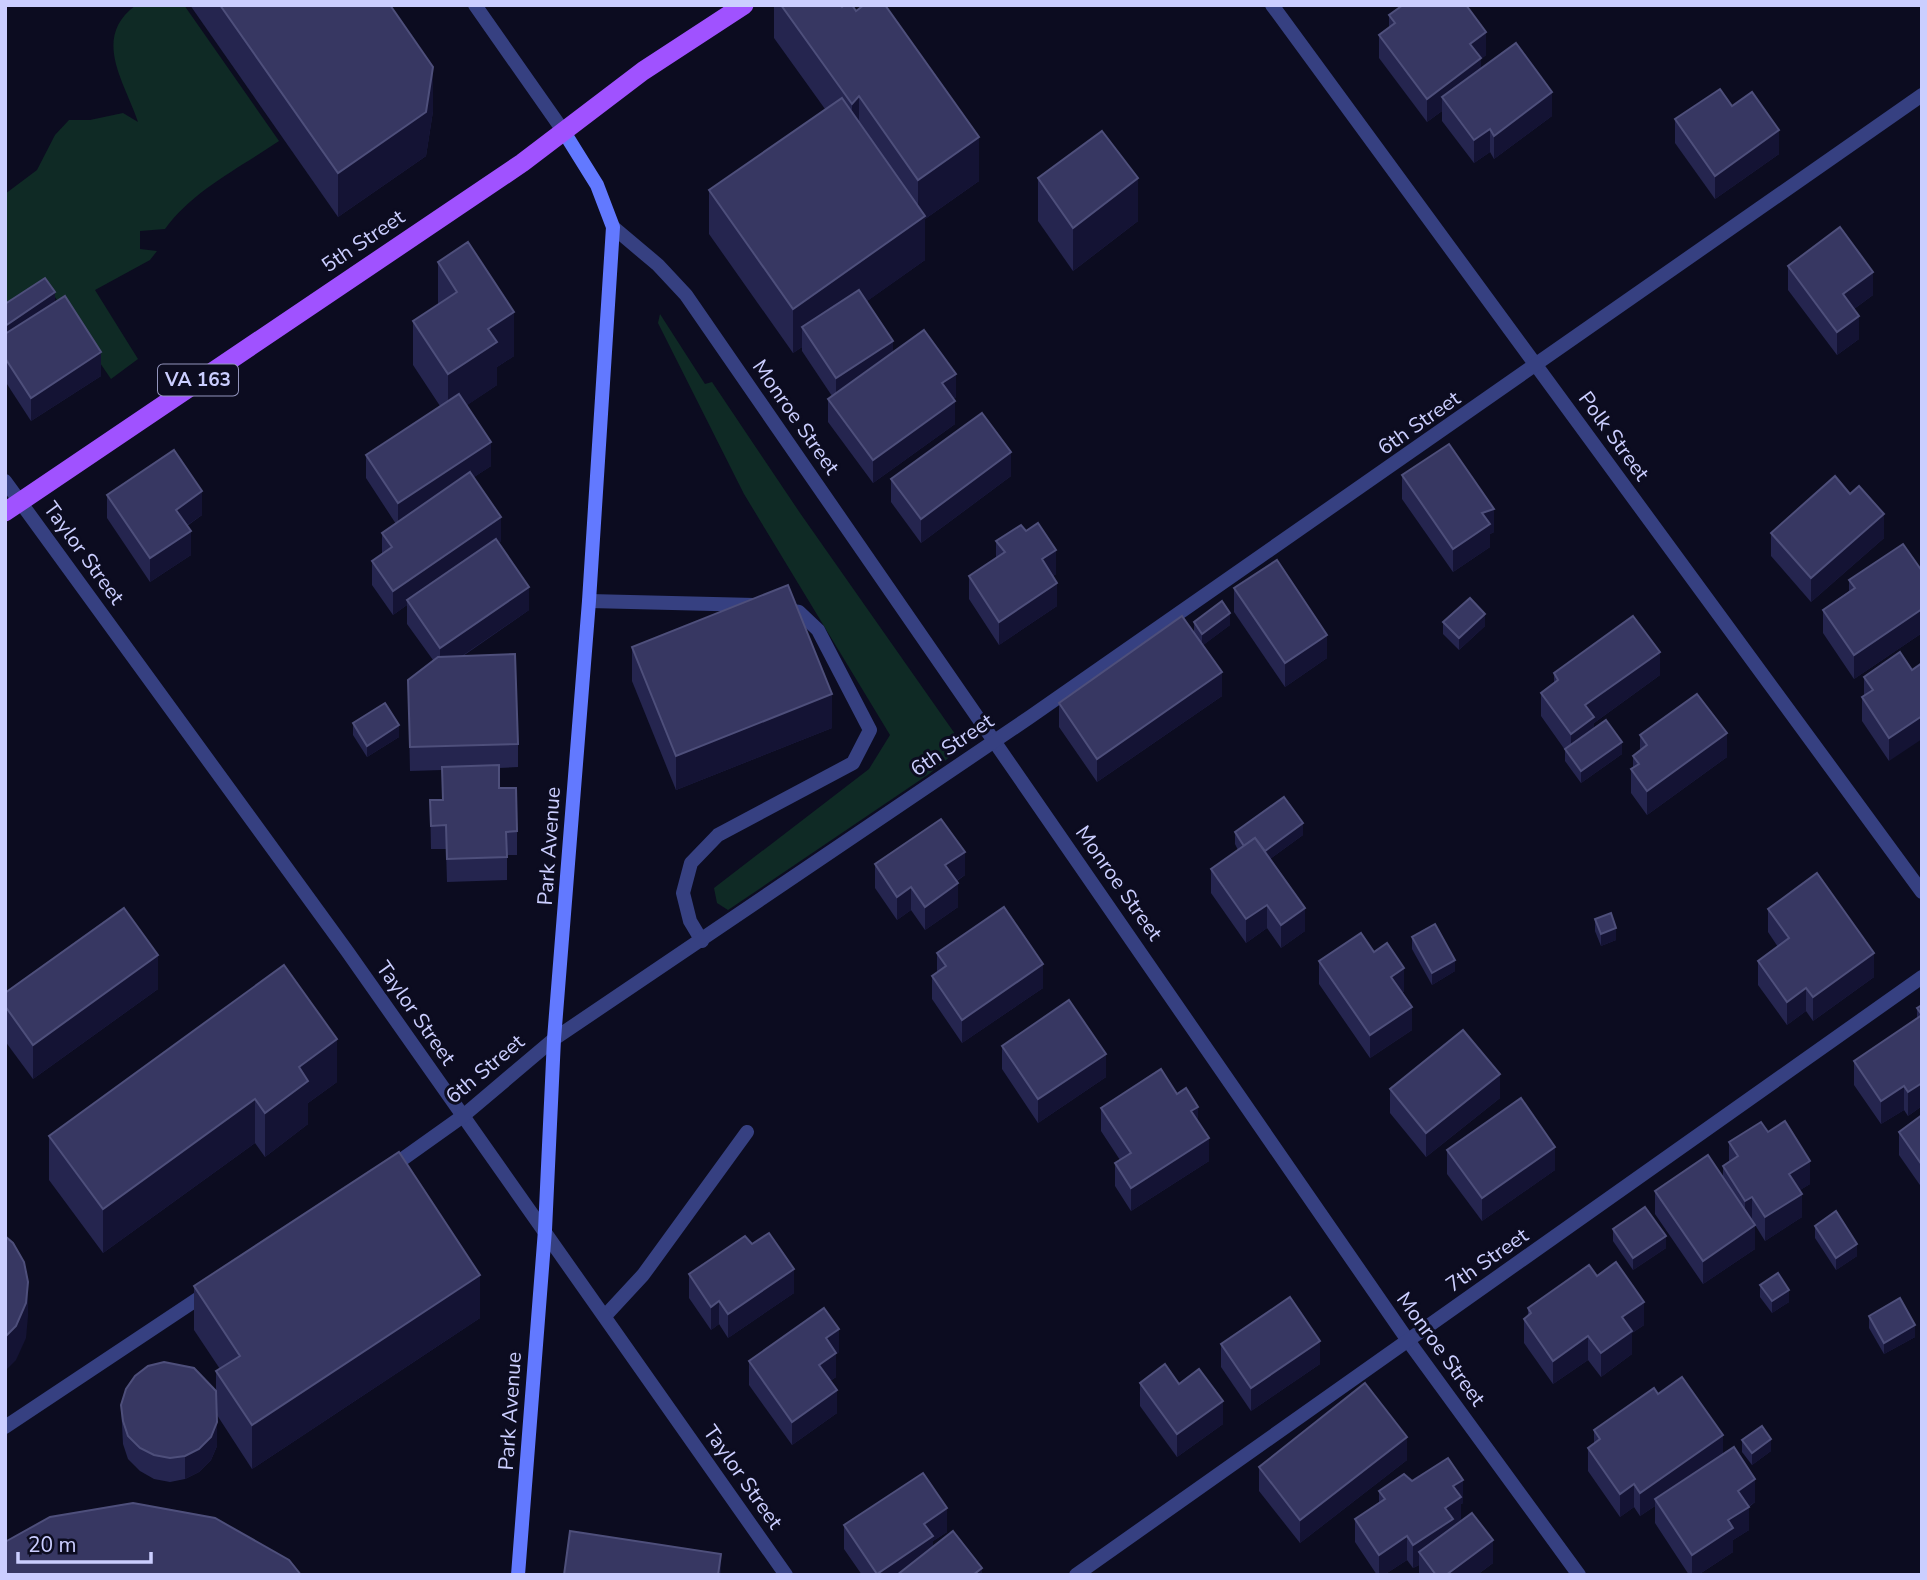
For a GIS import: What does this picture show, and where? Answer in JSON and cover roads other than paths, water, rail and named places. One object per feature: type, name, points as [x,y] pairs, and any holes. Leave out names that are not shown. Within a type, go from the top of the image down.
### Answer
[{"type":"main road","name":"5th Street","points":[[13,507],[564,132],[643,71],[744,5]]},
{"type":"main road","name":"Park Avenue","points":[[518,1575],[545,1230],[554,1039],[589,601],[613,227],[597,185],[564,132]]},
{"type":"street","points":[[475,5],[564,132]]},
{"type":"street","name":"Polk Street","points":[[1272,5],[1922,892]]},
{"type":"street","name":"6th Street","points":[[376,1178],[463,1115],[554,1039],[995,741],[1537,366],[1922,95]]},
{"type":"street","name":"Monroe Street","points":[[613,227],[658,265],[686,295],[1409,1342],[1579,1575]]},
{"type":"street","name":"Taylor Street","points":[[5,481],[13,507],[463,1115],[786,1575]]},
{"type":"street","points":[[589,601],[763,605],[799,612],[818,629],[870,730],[853,763],[718,835],[691,863],[683,894],[690,921],[702,941]]},
{"type":"street","name":"7th Street","points":[[1076,1575],[1922,977]]},
{"type":"street","points":[[605,1315],[643,1275],[747,1132]]},
{"type":"street","points":[[5,1427],[227,1280]]}]
